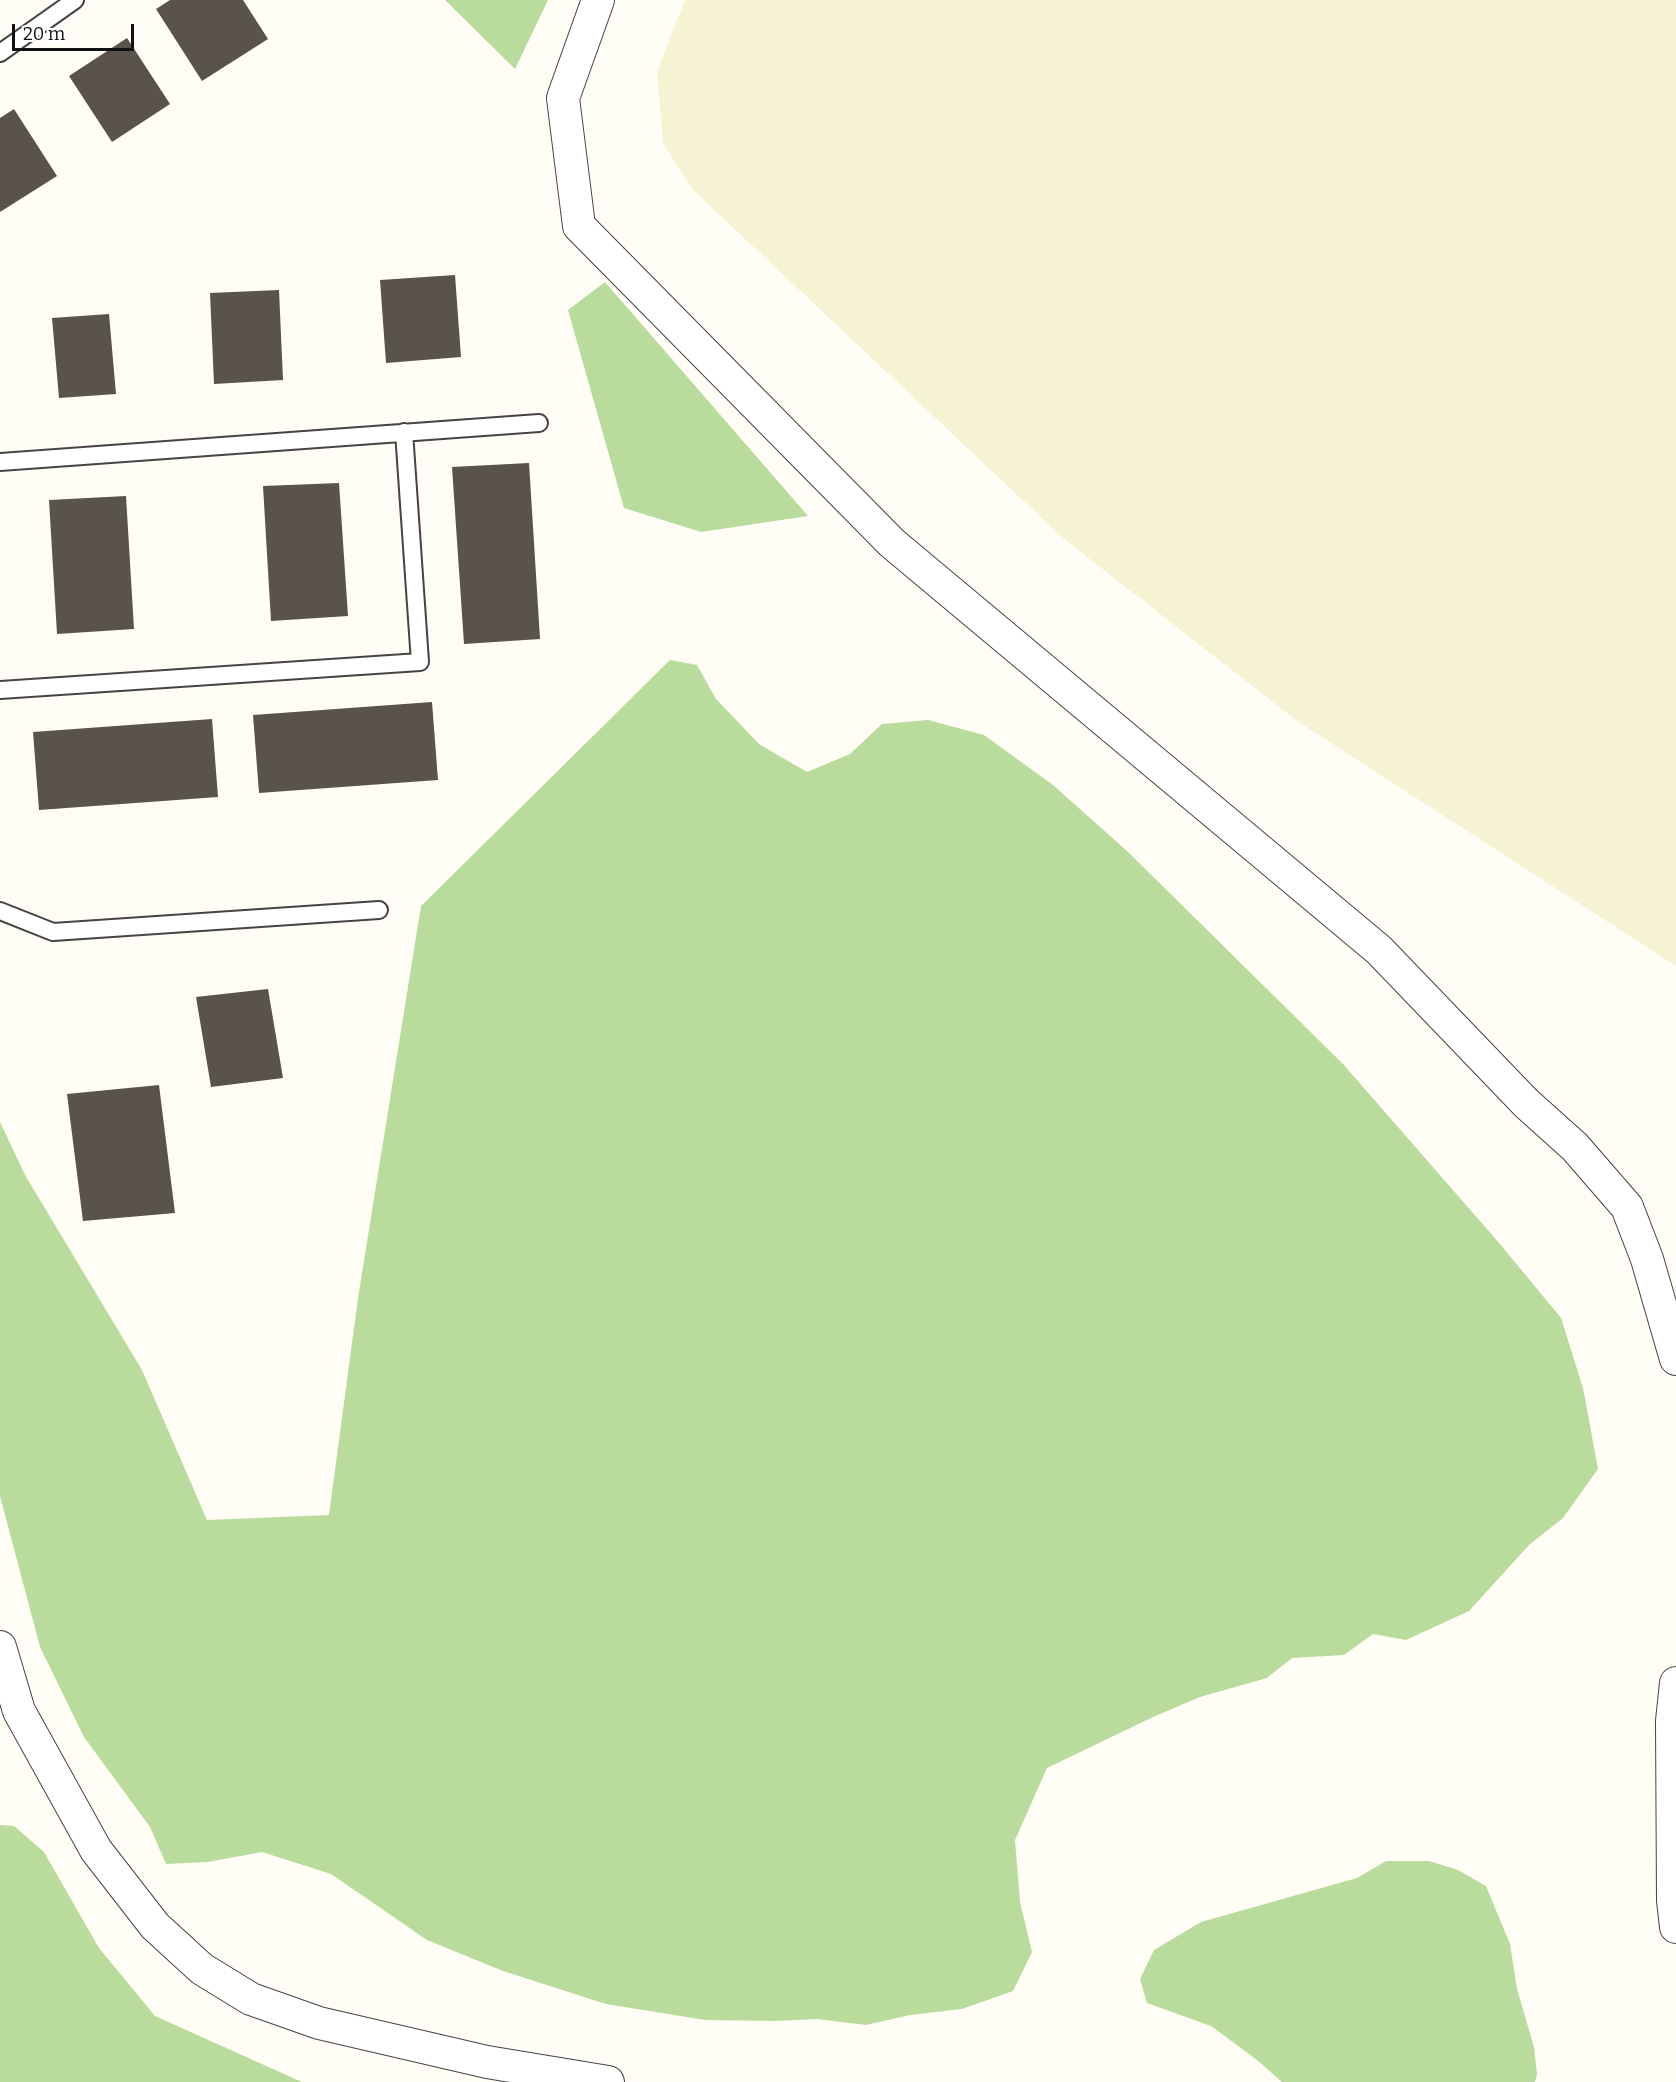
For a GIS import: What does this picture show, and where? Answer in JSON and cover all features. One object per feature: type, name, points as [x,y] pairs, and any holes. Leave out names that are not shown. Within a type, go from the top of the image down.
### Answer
[{"type":"street","points":[[598,0],[563,98],[579,226],[892,543],[1380,950],[1526,1103],[1575,1147],[1627,1207],[1647,1258],[1676,1359]]},
{"type":"street","points":[[0,1647],[10,1714],[96,1850],[155,1926],[202,1969],[251,1999],[319,2024],[487,2062],[608,2082]]},
{"type":"street","points":[[1676,1683],[1672,1720],[1673,1900],[1676,1927]]},
{"type":"lane","points":[[0,52],[75,0]]},
{"type":"lane","points":[[0,462],[539,423]]},
{"type":"lane","points":[[0,690],[420,662],[404,432]]},
{"type":"lane","points":[[0,911],[52,932],[379,910]]},
{"type":"shaded area","points":[[685,0],[1676,0],[1676,966],[1297,721],[1064,539],[692,189],[663,143],[657,71]]},
{"type":"green space","points":[[445,0],[548,0],[515,69]]},
{"type":"green space","points":[[605,282],[808,516],[701,532],[624,508],[568,310]]},
{"type":"green space","points":[[670,660],[697,665],[716,699],[759,744],[807,772],[850,754],[882,724],[928,720],[984,735],[1053,785],[1127,851],[1343,1064],[1500,1244],[1561,1318],[1583,1388],[1598,1469],[1563,1518],[1529,1545],[1469,1611],[1406,1640],[1373,1634],[1344,1655],[1292,1658],[1267,1678],[1200,1697],[1047,1768],[1015,1840],[1020,1902],[1032,1952],[1013,1991],[962,2009],[910,2015],[866,2025],[817,2019],[705,2020],[606,2004],[503,1971],[427,1940],[331,1874],[262,1852],[208,1862],[166,1864],[150,1827],[84,1737],[40,1647],[0,1496],[0,1122],[25,1175],[142,1370],[207,1520],[329,1515],[358,1298],[421,906]]},
{"type":"green space","points":[[0,1825],[14,1826],[44,1852],[99,1948],[155,2016],[302,2082],[0,2082]]},
{"type":"green space","points":[[1386,1861],[1429,1861],[1458,1870],[1486,1886],[1510,1944],[1517,1989],[1534,2047],[1537,2074],[1535,2082],[1282,2082],[1211,2026],[1147,2003],[1140,1979],[1154,1950],[1201,1922],[1357,1878]]},
{"type":"building","points":[[170,0],[243,0],[268,39],[202,81],[156,9]]},
{"type":"building","points":[[127,38],[170,104],[112,142],[69,76]]},
{"type":"building","points":[[14,109],[57,176],[0,212],[0,118]]},
{"type":"building","points":[[455,275],[461,357],[386,363],[380,280]]},
{"type":"building","points":[[279,290],[283,380],[214,384],[210,293]]},
{"type":"building","points":[[109,314],[116,394],[59,398],[52,318]]},
{"type":"building","points":[[529,463],[540,639],[464,644],[452,467]]},
{"type":"building","points":[[339,483],[348,616],[271,621],[263,486]]},
{"type":"building","points":[[126,496],[134,629],[57,634],[49,500]]},
{"type":"building","points":[[432,702],[438,780],[259,793],[253,715]]},
{"type":"building","points":[[212,719],[218,797],[39,810],[33,732]]},
{"type":"building","points":[[268,989],[283,1078],[211,1087],[196,997]]},
{"type":"building","points":[[159,1085],[175,1213],[83,1221],[67,1094]]}]
